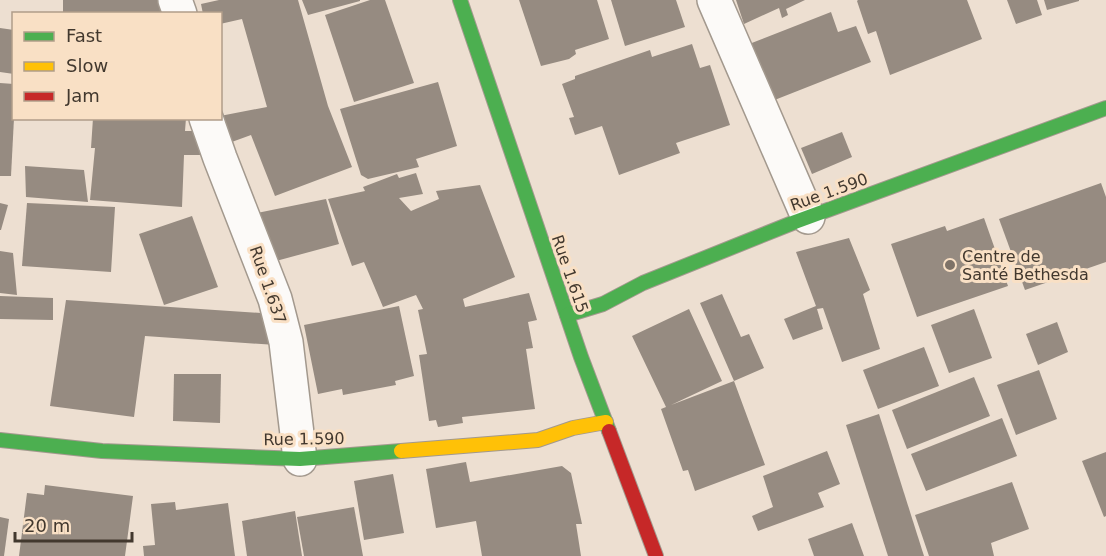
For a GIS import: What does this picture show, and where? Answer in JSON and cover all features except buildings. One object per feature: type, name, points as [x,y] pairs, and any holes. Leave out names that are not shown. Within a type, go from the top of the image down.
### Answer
[{"type":"street","name":"Rue 1.615","points":[[460,0],[567,315],[656,556]]},
{"type":"street","points":[[714,0],[808,217]]},
{"type":"street","name":"Rue 1.590","points":[[567,315],[603,304],[643,283],[808,217],[1106,108]]},
{"type":"street","name":"Rue 1.637","points":[[207,120],[275,299],[286,342],[300,459]]},
{"type":"street","name":"Rue 1.590","points":[[0,440],[102,451],[300,459],[538,440],[573,428],[606,422]]},
{"type":"traffic: fast","points":[[460,0],[581,357],[609,431]]},
{"type":"traffic: fast","points":[[567,315],[603,304],[643,283],[795,222],[1106,108]]},
{"type":"traffic: fast","points":[[0,440],[102,451],[300,459],[401,451]]},
{"type":"traffic: slow","points":[[401,451],[538,440],[573,428],[606,422]]},
{"type":"traffic: jam","points":[[609,431],[656,556]]},
{"type":"place","name":"Centre de Santé Bethesda","points":[[950,265]]}]
